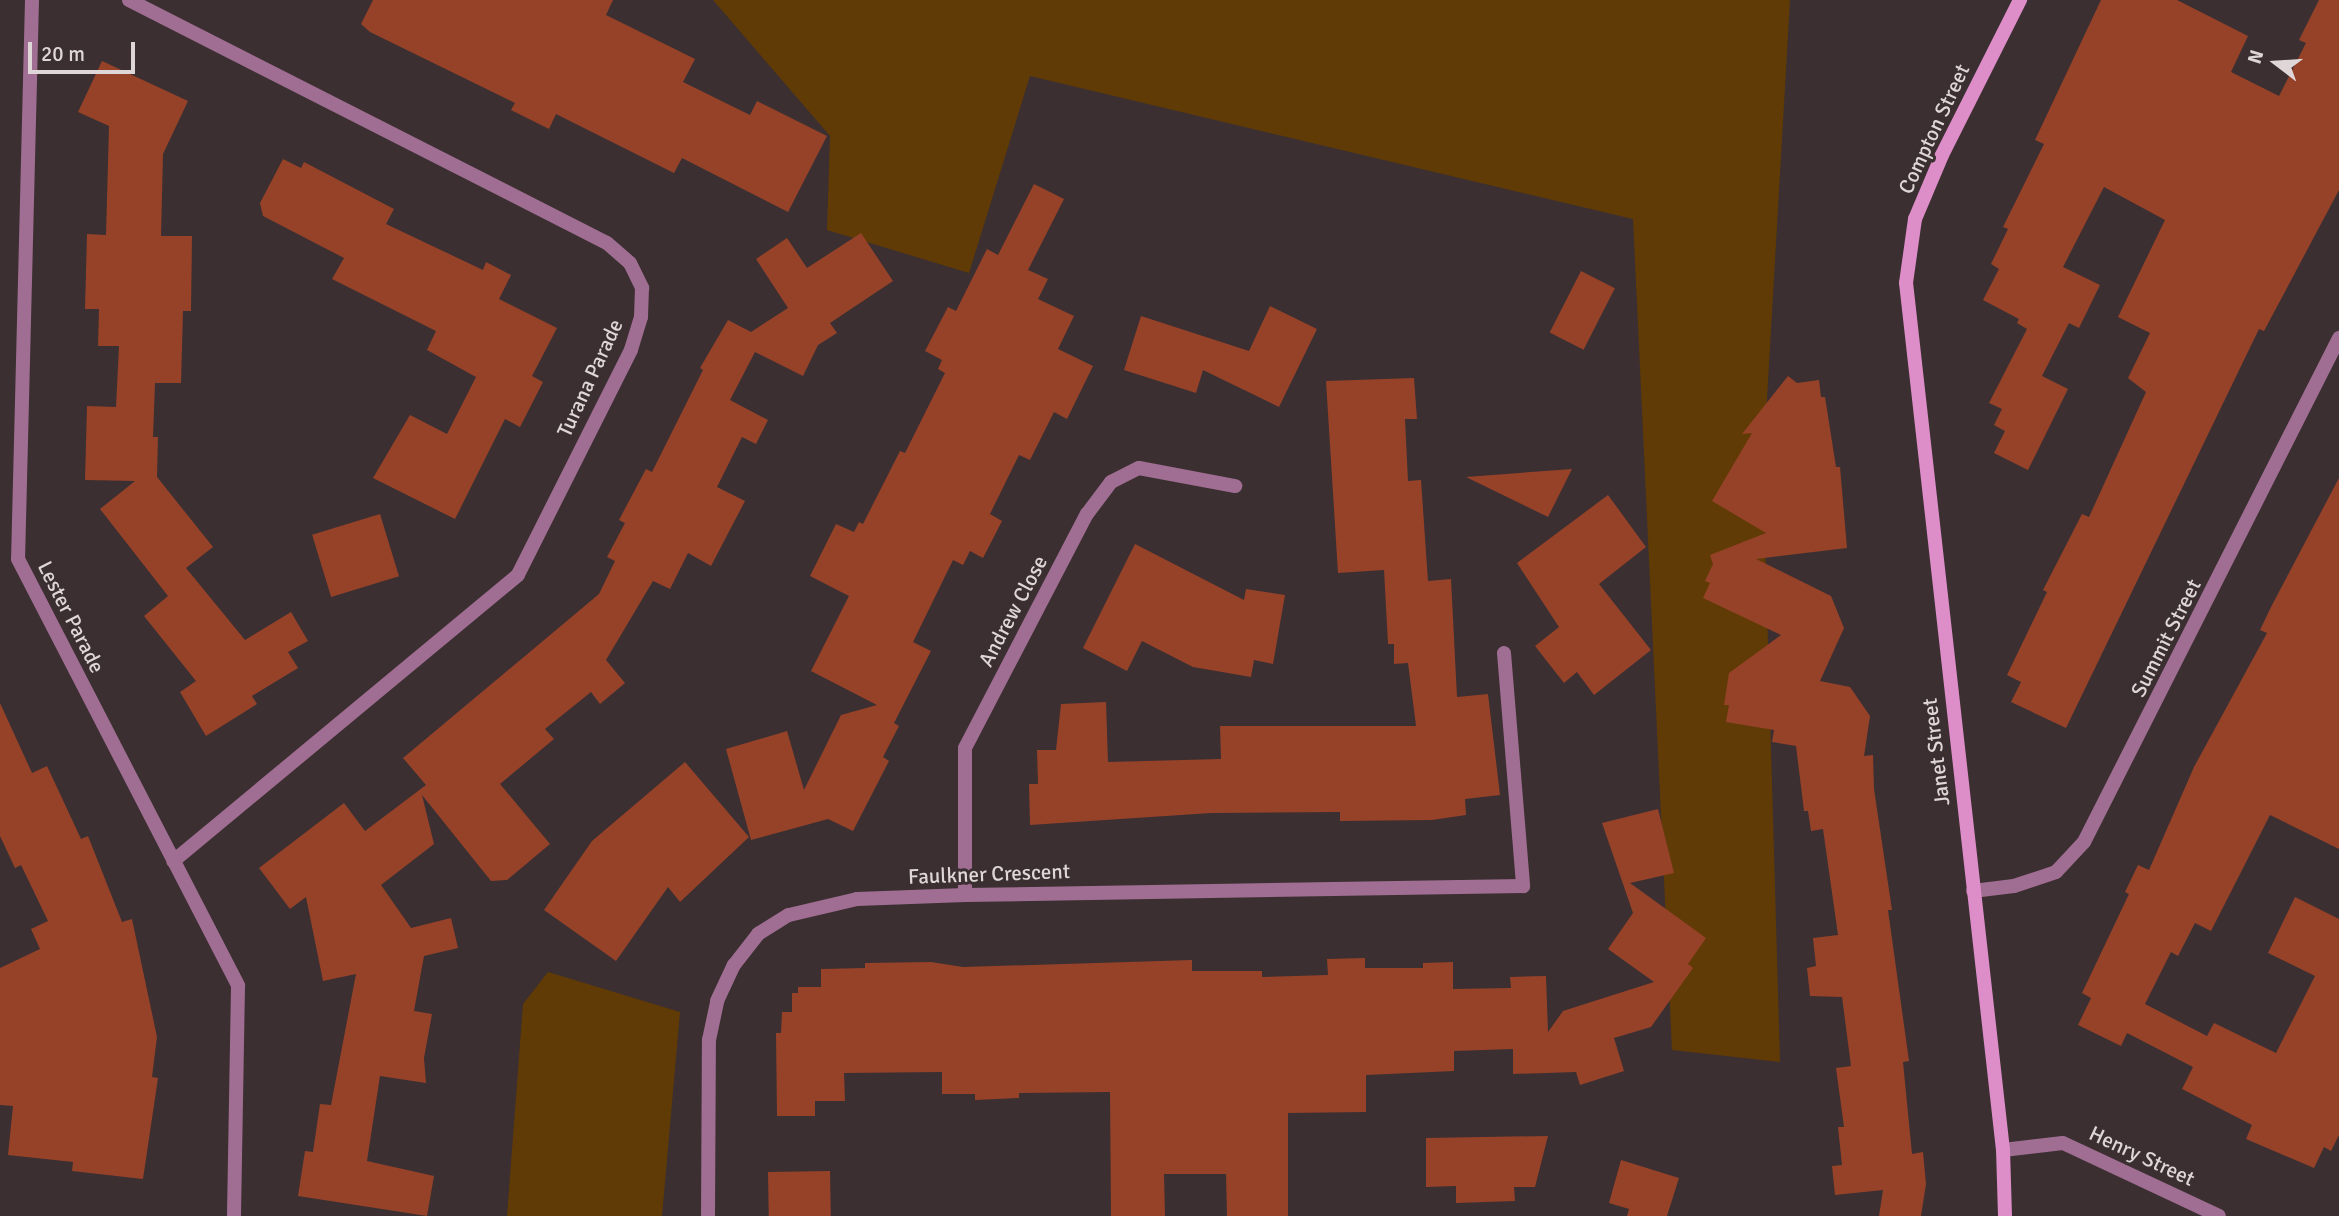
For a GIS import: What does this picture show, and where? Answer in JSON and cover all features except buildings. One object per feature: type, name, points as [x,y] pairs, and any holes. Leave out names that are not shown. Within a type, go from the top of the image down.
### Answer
[{"type":"street","name":"Lester Parade","points":[[32,0],[18,559],[238,986],[234,1216]]},
{"type":"street","name":"Turana Parade","points":[[129,0],[607,243],[630,263],[642,288],[641,317],[631,349],[518,575],[173,861]]},
{"type":"street","name":"Compton Street","points":[[1906,283],[1915,219],[1942,155],[2020,0]]},
{"type":"street","name":"Janet Street","points":[[1906,283],[2003,1150],[2005,1216]]},
{"type":"street","name":"Summit Street","points":[[1973,891],[2014,886],[2056,872],[2084,842],[2339,338]]},
{"type":"street","name":"Andrew Close","points":[[965,895],[965,748],[1087,514],[1111,482],[1139,468],[1235,486]]},
{"type":"street","name":"Faulkner Crescent","points":[[708,1216],[709,1040],[723,989],[734,965],[758,934],[789,915],[818,906],[857,900],[965,895],[1524,886],[1504,653]]},
{"type":"street","name":"Henry Street","points":[[2003,1150],[2063,1143],[2219,1216]]},
{"type":"shaded area","points":[[713,0],[1790,0],[1763,469],[1780,1062],[1672,1050],[1633,219],[1030,76],[969,273],[827,230],[830,136]]},
{"type":"shaded area","points":[[548,972],[680,1012],[662,1216],[507,1216],[523,1004]]}]
